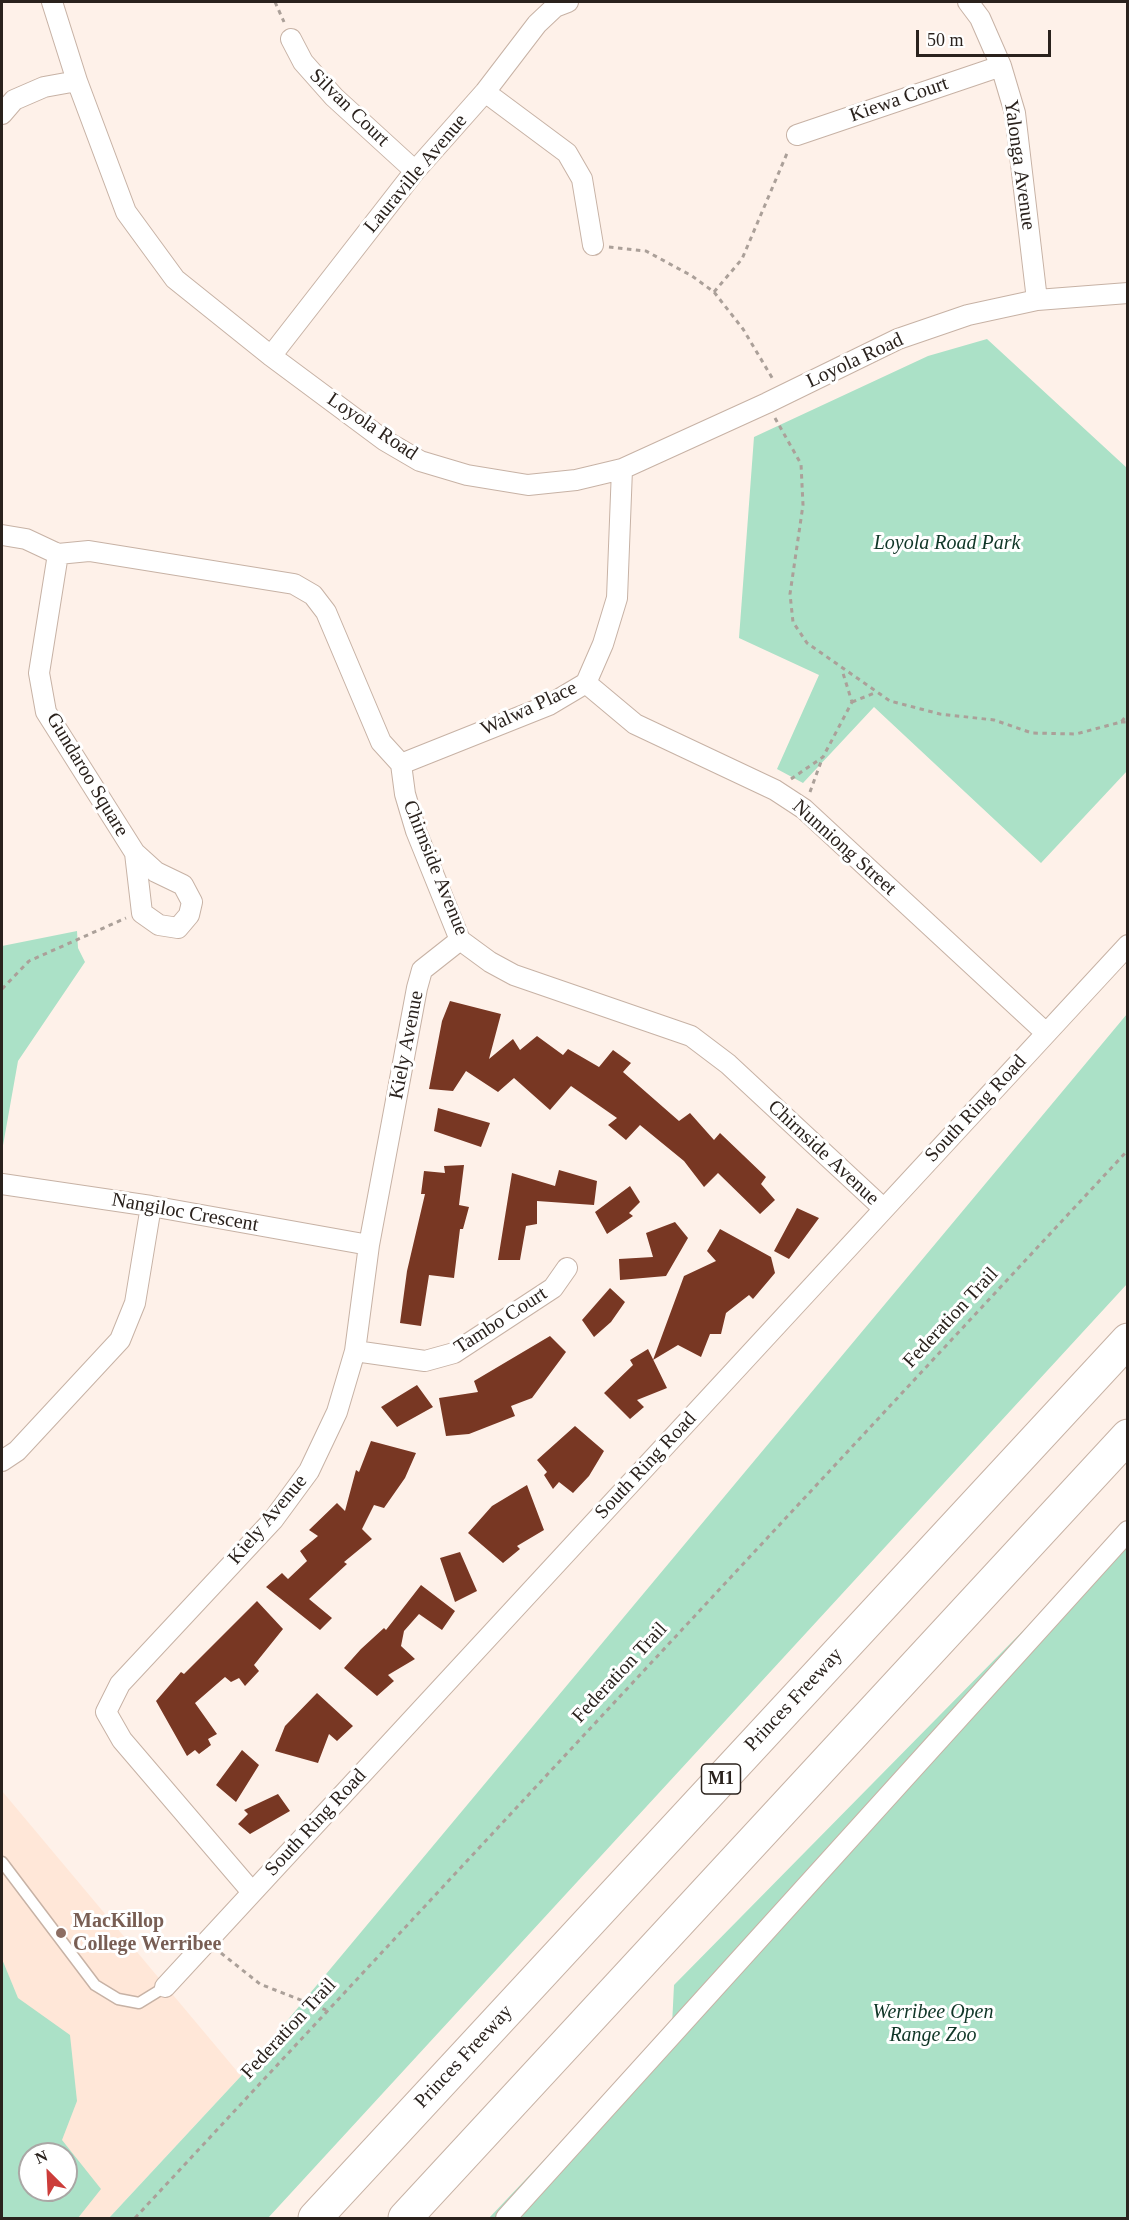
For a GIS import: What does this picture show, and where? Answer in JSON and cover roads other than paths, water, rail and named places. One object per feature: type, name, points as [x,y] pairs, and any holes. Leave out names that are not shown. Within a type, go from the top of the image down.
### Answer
[{"type":"highway","name":"Princes Freeway","points":[[315,2218],[1128,1340]]},
{"type":"highway","points":[[405,2218],[1128,1436]]},
{"type":"street","name":"Loyola Road","points":[[52,2],[77,81],[126,212],[175,279],[271,356],[384,440],[420,461],[467,475],[528,485],[576,480],[622,469],[774,400],[898,339],[968,315],[1037,300],[1128,293]]},
{"type":"street","name":"Yalonga Avenue","points":[[968,2],[980,18],[1001,66],[1015,114],[1037,300]]},
{"type":"street","name":"Lauraville Avenue","points":[[271,356],[415,171],[485,92],[537,24],[558,4]]},
{"type":"street","name":"Silvan Court","points":[[291,39],[303,62],[334,97],[415,171]]},
{"type":"street","name":"Kiewa Court","points":[[797,135],[1001,66]]},
{"type":"street","points":[[2,114],[14,100],[44,87],[77,81]]},
{"type":"street","points":[[485,92],[567,153],[582,179],[592,245]]},
{"type":"street","name":"Walwa Place","points":[[401,764],[549,705],[586,683],[603,644],[617,598],[622,469]]},
{"type":"street","points":[[2,535],[26,540],[58,554],[89,551],[294,584],[313,595],[326,612],[381,742],[401,764]]},
{"type":"street","name":"Gundaroo Square","points":[[58,554],[39,673],[46,712],[135,852],[156,872],[183,885],[192,902],[189,915],[178,928],[159,925],[142,912],[135,852]]},
{"type":"street","name":"Nunniong Street","points":[[586,683],[635,724],[775,790],[804,808],[1046,1033]]},
{"type":"street","name":"Chirnside Avenue","points":[[401,764],[405,794],[416,831],[460,940],[490,962],[514,975],[691,1036],[728,1064],[884,1209]]},
{"type":"street","name":"Kiely Avenue","points":[[252,1892],[122,1740],[106,1712],[120,1684],[273,1520],[309,1472],[337,1412],[355,1351],[369,1245],[422,970],[460,940]]},
{"type":"street","name":"South Ring Road","points":[[165,1986],[1128,945]]},
{"type":"street","name":"Nangiloc Crescent","points":[[2,1184],[151,1206],[369,1245]]},
{"type":"street","points":[[2,1461],[17,1451],[120,1340],[135,1303],[151,1206]]},
{"type":"street","name":"Tambo Court","points":[[355,1351],[425,1361],[454,1353],[553,1288],[567,1268]]},
{"type":"street","points":[[506,2218],[1128,1531]]},
{"type":"lane","points":[[2,1862],[94,1985],[118,1999],[139,2003],[165,1986]]},
{"type":"place","name":"MacKillop College Werribee","points":[[61,1933]]},
{"type":"park label","name":"Loyola Road Park","points":[[947,544]]},
{"type":"park label","name":"Werribee Open Range Zoo","points":[[933,2024]]}]
